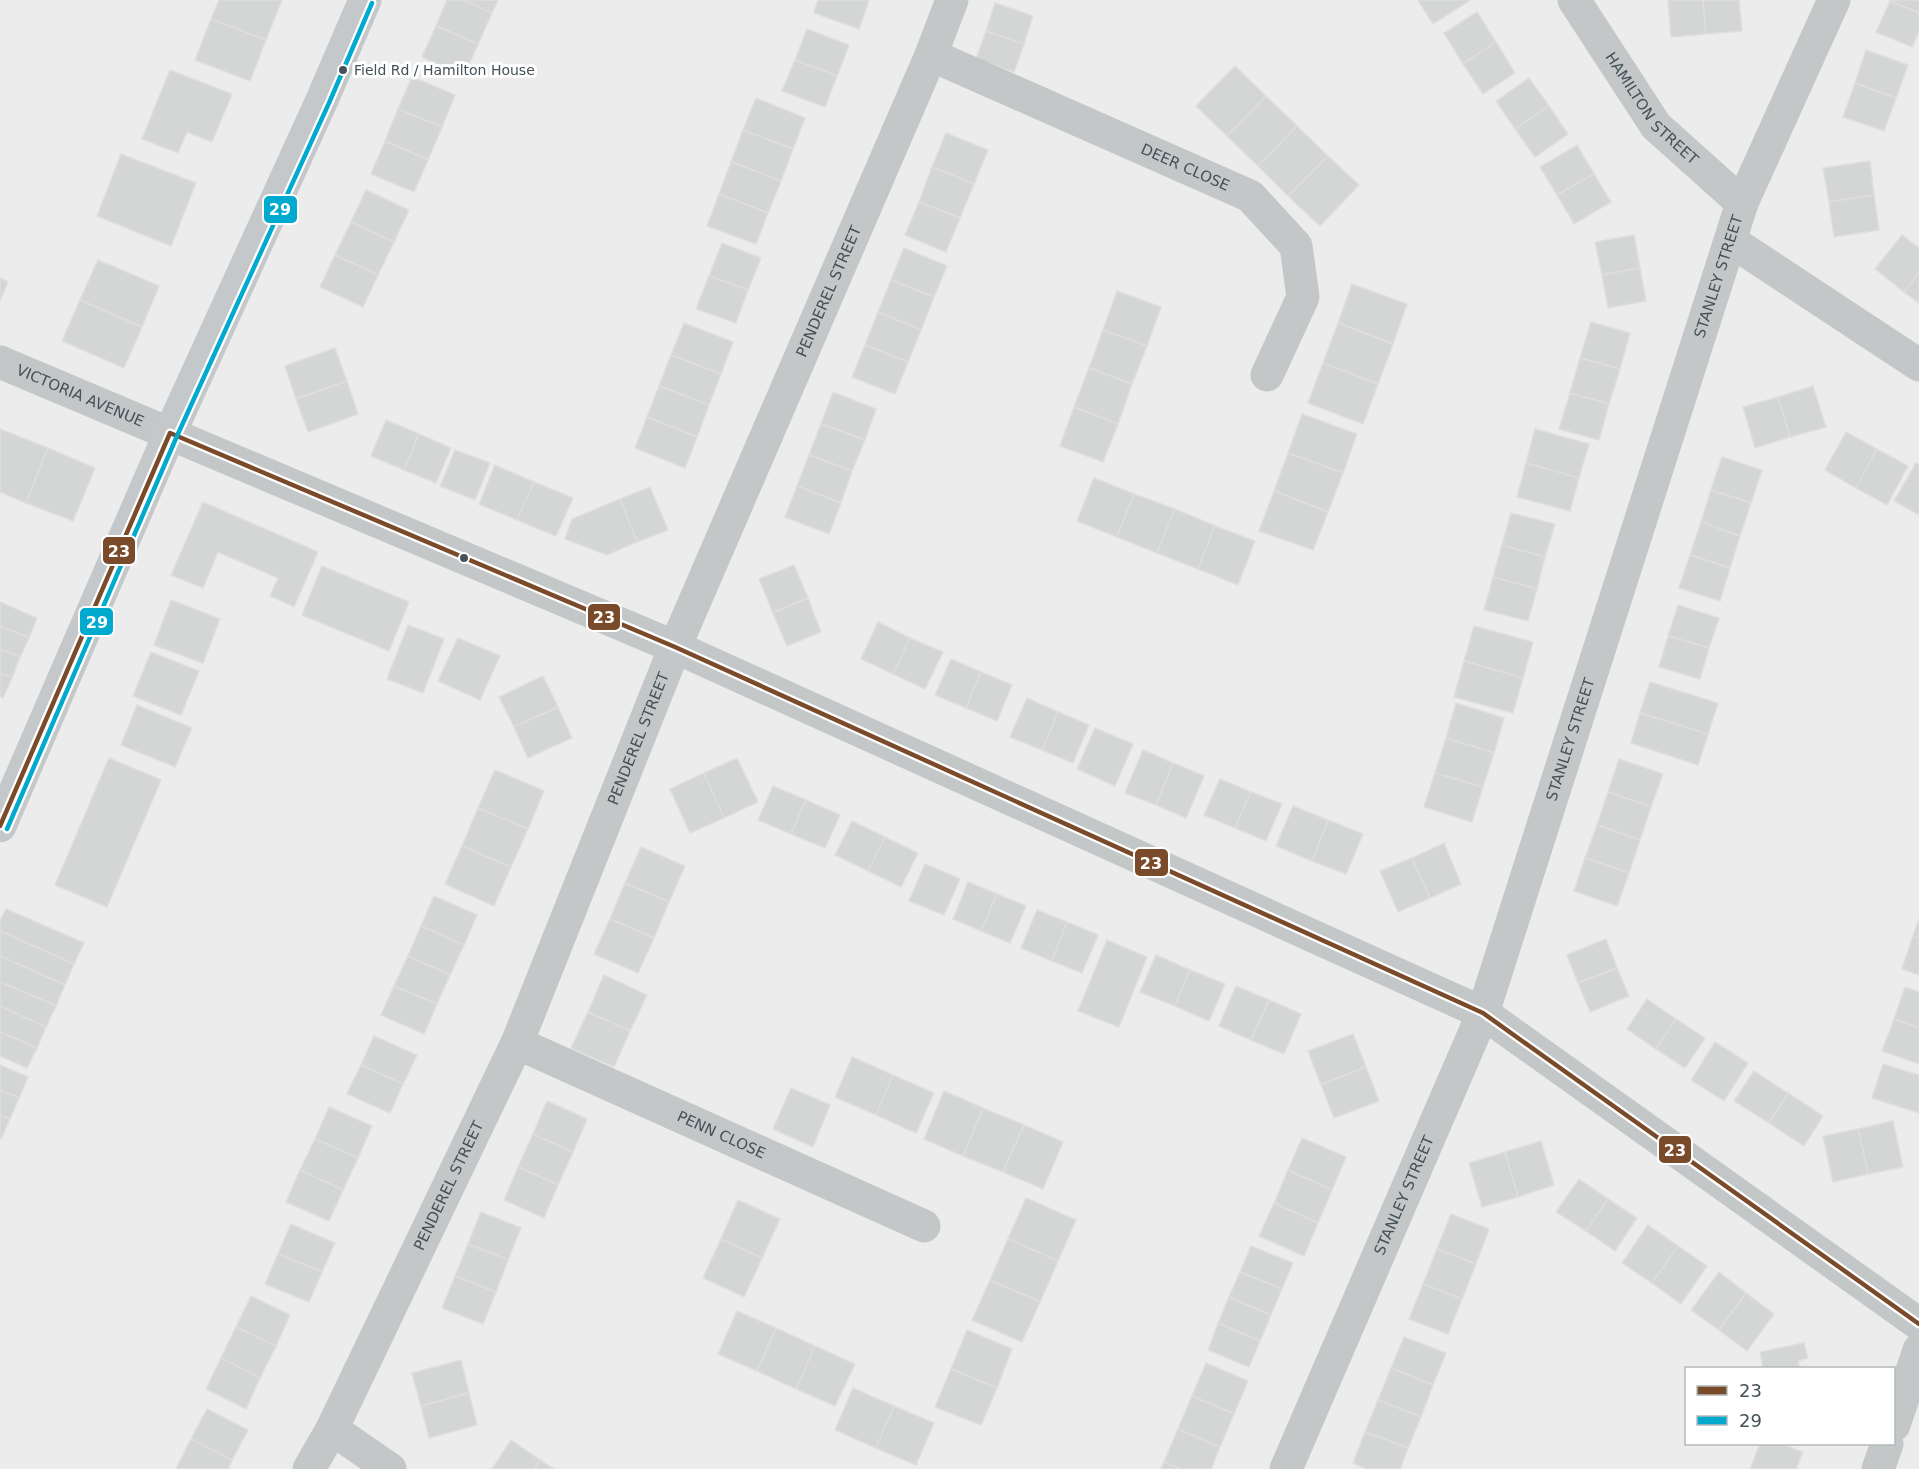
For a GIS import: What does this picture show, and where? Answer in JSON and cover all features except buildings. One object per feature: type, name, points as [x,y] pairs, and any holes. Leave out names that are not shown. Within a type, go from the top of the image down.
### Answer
[{"type":"street","points":[[0,826],[170,433],[322,100],[365,0]]},
{"type":"street","name":"PENDEREL STREET","points":[[309,1469],[332,1429],[518,1043],[675,647],[931,55],[952,0]]},
{"type":"street","name":"HAMILTON STREET","points":[[1574,0],[1656,126],[1742,203]]},
{"type":"street","name":"STANLEY STREET","points":[[1286,1469],[1483,1013],[1742,203],[1834,0]]},
{"type":"street","name":"DEER CLOSE","points":[[931,55],[1250,196],[1296,246],[1303,297],[1267,375]]},
{"type":"street","points":[[1731,241],[1919,365]]},
{"type":"street","name":"VICTORIA AVENUE","points":[[0,362],[675,647],[1483,1013],[1919,1324]]},
{"type":"street","name":"PENN CLOSE","points":[[518,1043],[924,1226]]},
{"type":"street","points":[[1895,1419],[1919,1350]]},
{"type":"street","points":[[332,1429],[390,1469]]},
{"type":"street","points":[[1878,1469],[1886,1445]]},
{"type":"transit line","name":"29","points":[[7,829],[177,436],[329,103],[372,3]]},
{"type":"transit line","name":"23","points":[[0,826],[170,433],[675,647],[1483,1013],[1919,1324]]},
{"type":"place","name":"Field Rd / Hamilton House","points":[[343,70]]}]
